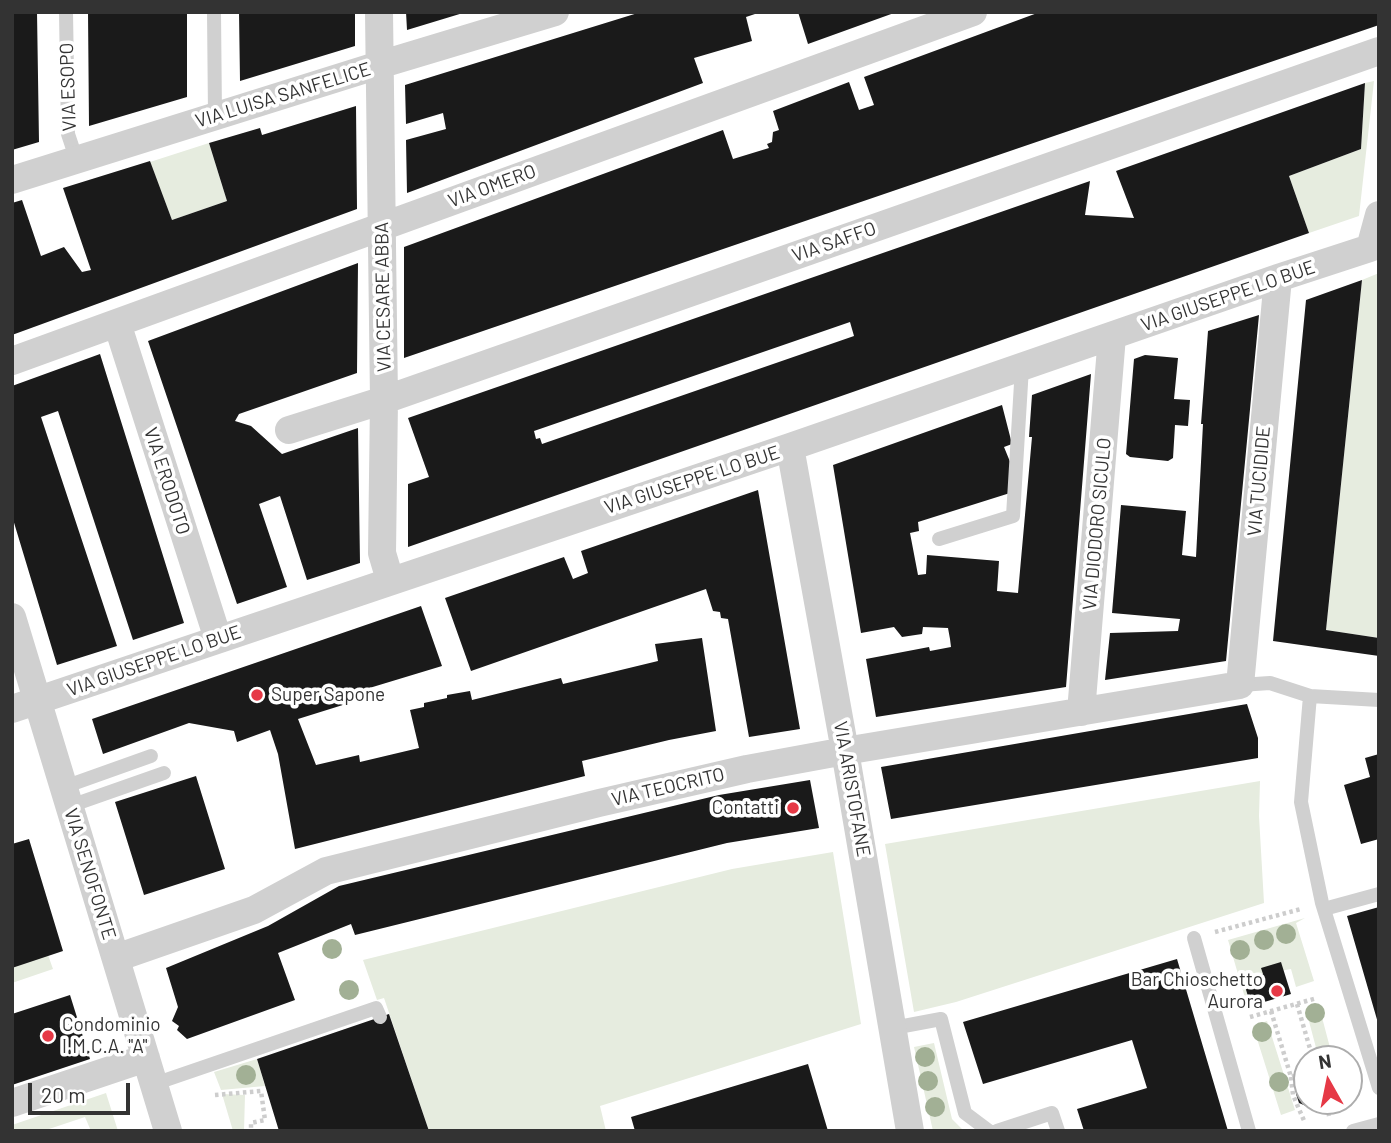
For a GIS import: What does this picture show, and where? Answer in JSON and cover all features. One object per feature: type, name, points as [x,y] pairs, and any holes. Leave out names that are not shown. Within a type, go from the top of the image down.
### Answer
[{"type":"street","name":"VIA CESARE ABBA","points":[[379,12],[384,400],[382,553],[390,580]]},
{"type":"street","name":"VIA OMERO","points":[[12,361],[973,12]]},
{"type":"street","name":"VIA LUISA SANFELICE","points":[[12,180],[539,15]]},
{"type":"street","name":"VIA SAFFO","points":[[289,430],[384,400],[1379,51]]},
{"type":"street","name":"VIA GIUSEPPE LO BUE","points":[[25,704],[790,447],[1370,248],[1379,215]]},
{"type":"street","name":"VIA TUCIDIDE","points":[[1240,685],[1278,278]]},
{"type":"street","name":"VIA ERODOTO","points":[[117,323],[218,639]]},
{"type":"street","name":"VIA DIODORO SICULO","points":[[1081,712],[1112,336]]},
{"type":"street","name":"VIA ARISTOFANE","points":[[790,447],[910,1131]]},
{"type":"street","name":"VIA SENOFONTE","points":[[12,617],[25,704],[67,796],[168,1131]]},
{"type":"street","name":"VIA TEOCRITO","points":[[116,958],[254,910],[326,871],[613,800],[747,769],[845,751],[1240,685]]},
{"type":"street","points":[[12,1103],[150,1071]]},
{"type":"lane","name":"VIA ESOPO","points":[[66,12],[68,134],[76,161]]},
{"type":"lane","points":[[214,12],[215,116]]},
{"type":"lane","points":[[939,539],[1013,516],[1022,367]]},
{"type":"lane","points":[[1240,685],[1270,683],[1310,696],[1379,700]]},
{"type":"lane","points":[[1310,696],[1301,802],[1323,906],[1379,1088]]},
{"type":"lane","points":[[67,796],[151,756]]},
{"type":"lane","points":[[67,796],[164,773]]},
{"type":"lane","points":[[1323,906],[1379,894]]},
{"type":"lane","points":[[1194,938],[1249,1131]]},
{"type":"lane","points":[[150,1071],[376,1008],[380,1017]]},
{"type":"lane","points":[[893,1028],[941,1019],[965,1113],[989,1131]]},
{"type":"lane","points":[[997,1131],[1052,1113],[1058,1131]]},
{"type":"lane","points":[[1353,1131],[1379,1124]]},
{"type":"path","points":[[1194,938],[1323,906]]},
{"type":"path","points":[[1250,1017],[1317,999]]},
{"type":"path","points":[[1297,1004],[1309,1045]]},
{"type":"path","points":[[1271,1011],[1291,1077],[1293,1094],[1305,1123]]},
{"type":"path","points":[[215,1095],[261,1091],[265,1120],[251,1123],[251,1131]]},
{"type":"shaded area","points":[[1374,81],[1359,216],[1309,233],[1289,176],[1361,149],[1365,83]]},
{"type":"shaded area","points":[[209,143],[227,201],[172,220],[150,162]]},
{"type":"shaded area","points":[[1379,273],[1379,638],[1326,630],[1362,280]]},
{"type":"shaded area","points":[[1260,781],[1259,816],[1264,903],[956,1002],[914,1012],[885,844]]},
{"type":"shaded area","points":[[833,852],[861,1024],[600,1106],[606,1131],[429,1131],[384,998],[377,1000],[363,960],[732,869]]},
{"type":"shaded area","points":[[1305,918],[1296,923],[1314,981],[1296,987],[1291,969],[1243,980],[1251,1006],[1248,1008],[1228,940]]},
{"type":"shaded area","points":[[48,955],[53,969],[12,983],[12,968]]},
{"type":"shaded area","points":[[1319,1006],[1329,1045],[1315,1045],[1306,1010]]},
{"type":"shaded area","points":[[1267,1021],[1293,1111],[1281,1115],[1253,1026]]},
{"type":"shaded area","points":[[934,1043],[952,1119],[964,1131],[933,1131],[914,1047]]},
{"type":"shaded area","points":[[257,1059],[265,1086],[221,1090],[214,1072]]},
{"type":"shaded area","points":[[106,1093],[118,1131],[91,1131],[85,1117],[43,1131],[12,1131],[12,1125]]},
{"type":"shaded area","points":[[222,1094],[245,1095],[244,1131],[233,1131]]},
{"type":"building","points":[[12,12],[37,12],[39,142],[12,150]]},
{"type":"building","points":[[88,12],[187,12],[187,97],[89,126]]},
{"type":"building","points":[[239,12],[355,12],[355,46],[240,81]]},
{"type":"building","points":[[406,12],[463,12],[463,13],[407,30]]},
{"type":"building","points":[[641,12],[758,13],[746,17],[752,41],[694,58],[703,83],[407,193],[406,140],[446,129],[443,113],[406,124],[405,85]]},
{"type":"building","points":[[798,12],[894,12],[894,13],[808,44]]},
{"type":"building","points":[[1040,12],[1379,12],[1379,25],[404,358],[404,247],[723,130],[733,159],[769,148],[767,144],[772,142],[773,132],[779,130],[773,111],[849,82],[859,110],[874,105],[864,77]]},
{"type":"building","points":[[1365,83],[1361,149],[1289,176],[1309,233],[408,547],[408,484],[429,477],[408,418],[1090,181],[1085,215],[1134,218],[1116,171]],"holes":[[[850,322],[854,336],[542,444],[540,438],[536,439],[534,431]]]},
{"type":"building","points":[[356,106],[357,209],[12,335],[12,203],[22,200],[41,256],[64,247],[82,272],[91,270],[63,188],[150,161],[172,220],[227,201],[209,143],[260,128],[262,135]]},
{"type":"building","points":[[358,263],[357,373],[239,414],[235,421],[251,426],[282,454],[358,428],[360,563],[307,580],[280,496],[259,504],[287,587],[237,604],[148,341]]},
{"type":"building","points":[[1362,280],[1326,630],[1379,638],[1379,656],[1273,641],[1306,300]]},
{"type":"building","points":[[1259,315],[1226,661],[1105,680],[1110,633],[1178,631],[1180,619],[1112,613],[1121,505],[1186,511],[1182,555],[1196,557],[1208,331]]},
{"type":"building","points":[[100,354],[184,623],[133,640],[58,411],[41,417],[117,646],[57,665],[12,516],[12,386]]},
{"type":"building","points":[[1145,355],[1178,358],[1174,399],[1190,400],[1188,426],[1175,425],[1173,458],[1168,461],[1130,457],[1126,454],[1134,359]]},
{"type":"building","points":[[1091,374],[1066,687],[876,717],[866,659],[929,647],[930,651],[951,647],[950,639],[948,628],[923,627],[922,634],[902,637],[894,627],[861,633],[833,465],[1002,405],[1012,444],[1004,447],[1013,469],[1010,493],[918,522],[919,531],[910,533],[918,575],[926,574],[927,555],[999,561],[997,591],[1018,593],[1032,437],[1029,437],[1032,395]]},
{"type":"building","points":[[758,490],[800,729],[749,737],[728,619],[721,618],[720,612],[713,611],[706,589],[471,671],[445,598],[564,557],[573,579],[588,573],[581,551]]},
{"type":"building","points":[[421,606],[442,666],[343,696],[346,704],[298,719],[316,765],[359,755],[360,762],[419,748],[410,710],[424,707],[424,703],[447,698],[447,695],[470,691],[472,700],[561,678],[563,684],[658,661],[655,644],[702,638],[716,731],[582,761],[585,776],[295,849],[278,754],[270,730],[237,742],[234,731],[189,723],[103,754],[92,719]]},
{"type":"building","points":[[1247,704],[1258,738],[1258,758],[891,819],[881,767]]},
{"type":"building","points":[[1379,754],[1379,839],[1361,844],[1344,785],[1370,777],[1365,758]]},
{"type":"building","points":[[196,776],[225,869],[144,895],[115,802]]},
{"type":"building","points":[[810,780],[819,828],[727,843],[355,935],[351,924],[278,953],[295,1000],[187,1039],[177,1030],[179,1026],[172,1021],[178,1007],[166,968],[268,926],[339,886],[719,795]]},
{"type":"building","points":[[29,839],[63,951],[12,968],[12,844]]},
{"type":"building","points":[[1379,907],[1379,1023],[1378,1023],[1347,916]]},
{"type":"building","points":[[1177,959],[1228,1131],[1084,1131],[1077,1109],[1147,1088],[1132,1040],[983,1084],[963,1022]]},
{"type":"building","points":[[1281,962],[1291,994],[1251,1006],[1243,980],[1263,974],[1261,968]]},
{"type":"building","name":"Condominio I.M.C.A. \"A\"","points":[[70,995],[90,1059],[12,1085],[12,1014]]},
{"type":"building","points":[[389,1014],[429,1131],[279,1131],[257,1059]]},
{"type":"building","points":[[808,1064],[828,1131],[635,1131],[631,1117]]},
{"type":"place","name":"Super Sapone","points":[[257,695]]},
{"type":"place","name":"Contatti","points":[[793,808]]},
{"type":"place","name":"Bar Chioschetto Aurora","points":[[1277,991]]},
{"type":"place","name":"Condominio I.M.C.A. \"A\"","points":[[48,1036]]}]
